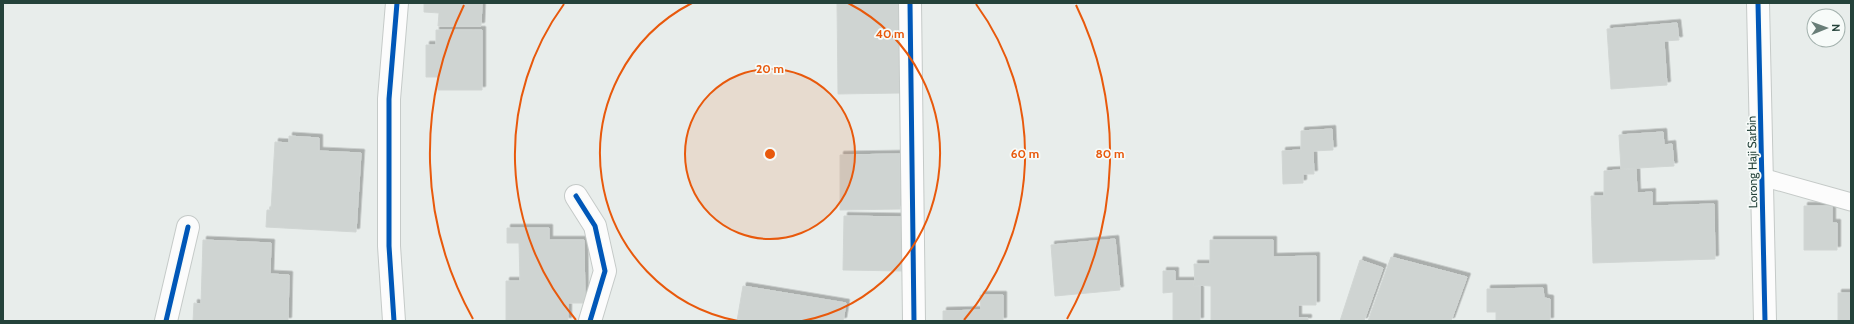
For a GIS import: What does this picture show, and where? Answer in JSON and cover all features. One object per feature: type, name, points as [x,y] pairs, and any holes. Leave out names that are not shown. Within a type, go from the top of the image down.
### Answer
[{"type":"street","points":[[394,321],[389,246],[389,99],[397,3]]},
{"type":"street","points":[[910,3],[914,321]]},
{"type":"street","name":"Lorong Haji Sarbin","points":[[1758,3],[1765,321]]},
{"type":"street","points":[[576,196],[595,226],[605,271],[590,321]]},
{"type":"street","points":[[166,321],[188,227]]},
{"type":"lane","points":[[1762,177],[1851,202]]},
{"type":"building","points":[[424,3],[482,3],[481,26],[438,26],[439,13],[424,12]]},
{"type":"building","points":[[837,3],[899,3],[901,93],[838,94]]},
{"type":"building","points":[[1677,23],[1679,40],[1664,41],[1667,85],[1611,89],[1607,29]]},
{"type":"building","points":[[436,30],[482,30],[482,90],[438,90],[438,77],[426,77],[426,45],[436,45]]},
{"type":"building","points":[[1332,129],[1333,150],[1313,151],[1314,174],[1303,174],[1303,183],[1283,184],[1282,151],[1301,150],[1301,131]]},
{"type":"building","points":[[1663,132],[1664,145],[1672,144],[1674,166],[1621,169],[1619,135]]},
{"type":"building","points":[[289,136],[319,138],[319,151],[361,153],[356,232],[266,227],[267,210],[271,210],[275,142],[289,143]]},
{"type":"building","points":[[900,154],[900,209],[840,210],[840,155]]},
{"type":"building","points":[[1636,169],[1637,193],[1652,192],[1652,206],[1714,204],[1715,259],[1593,263],[1591,196],[1604,196],[1604,171]]},
{"type":"building","points":[[1804,206],[1832,206],[1832,223],[1837,223],[1837,250],[1804,250]]},
{"type":"building","points":[[844,216],[903,217],[902,271],[843,270]]},
{"type":"building","points":[[507,228],[549,228],[549,240],[584,240],[585,303],[568,303],[568,321],[506,321],[506,281],[520,281],[519,243],[507,243]]},
{"type":"building","points":[[1115,239],[1120,290],[1055,296],[1051,245]]},
{"type":"building","points":[[203,240],[271,243],[270,274],[289,275],[288,321],[193,321],[194,303],[201,304]]},
{"type":"building","points":[[1210,240],[1273,240],[1273,257],[1316,256],[1316,305],[1298,305],[1298,318],[1308,318],[1308,321],[1211,321],[1211,286],[1195,285],[1194,264],[1210,264]]},
{"type":"building","points":[[1391,257],[1467,277],[1451,321],[1368,321]]},
{"type":"building","points":[[1360,260],[1383,268],[1364,321],[1340,321]]},
{"type":"building","points":[[1163,271],[1175,271],[1175,281],[1194,281],[1194,286],[1200,286],[1200,321],[1173,321],[1173,292],[1163,293]]},
{"type":"building","points":[[743,286],[846,303],[843,321],[737,321]]},
{"type":"building","points":[[1543,288],[1544,298],[1550,299],[1550,321],[1496,321],[1496,312],[1487,312],[1487,289]]},
{"type":"building","points":[[1838,293],[1851,293],[1851,321],[1838,321]]},
{"type":"building","points":[[980,295],[1003,295],[1003,321],[943,321],[943,311],[981,310]]},
{"type":"cycle path","points":[[394,321],[389,246],[389,99],[397,3]]},
{"type":"cycle path","points":[[910,3],[914,321]]},
{"type":"cycle path","points":[[1758,3],[1765,321]]},
{"type":"cycle path","points":[[576,196],[595,226],[605,271],[590,321]]},
{"type":"cycle path","points":[[166,321],[188,227]]}]
